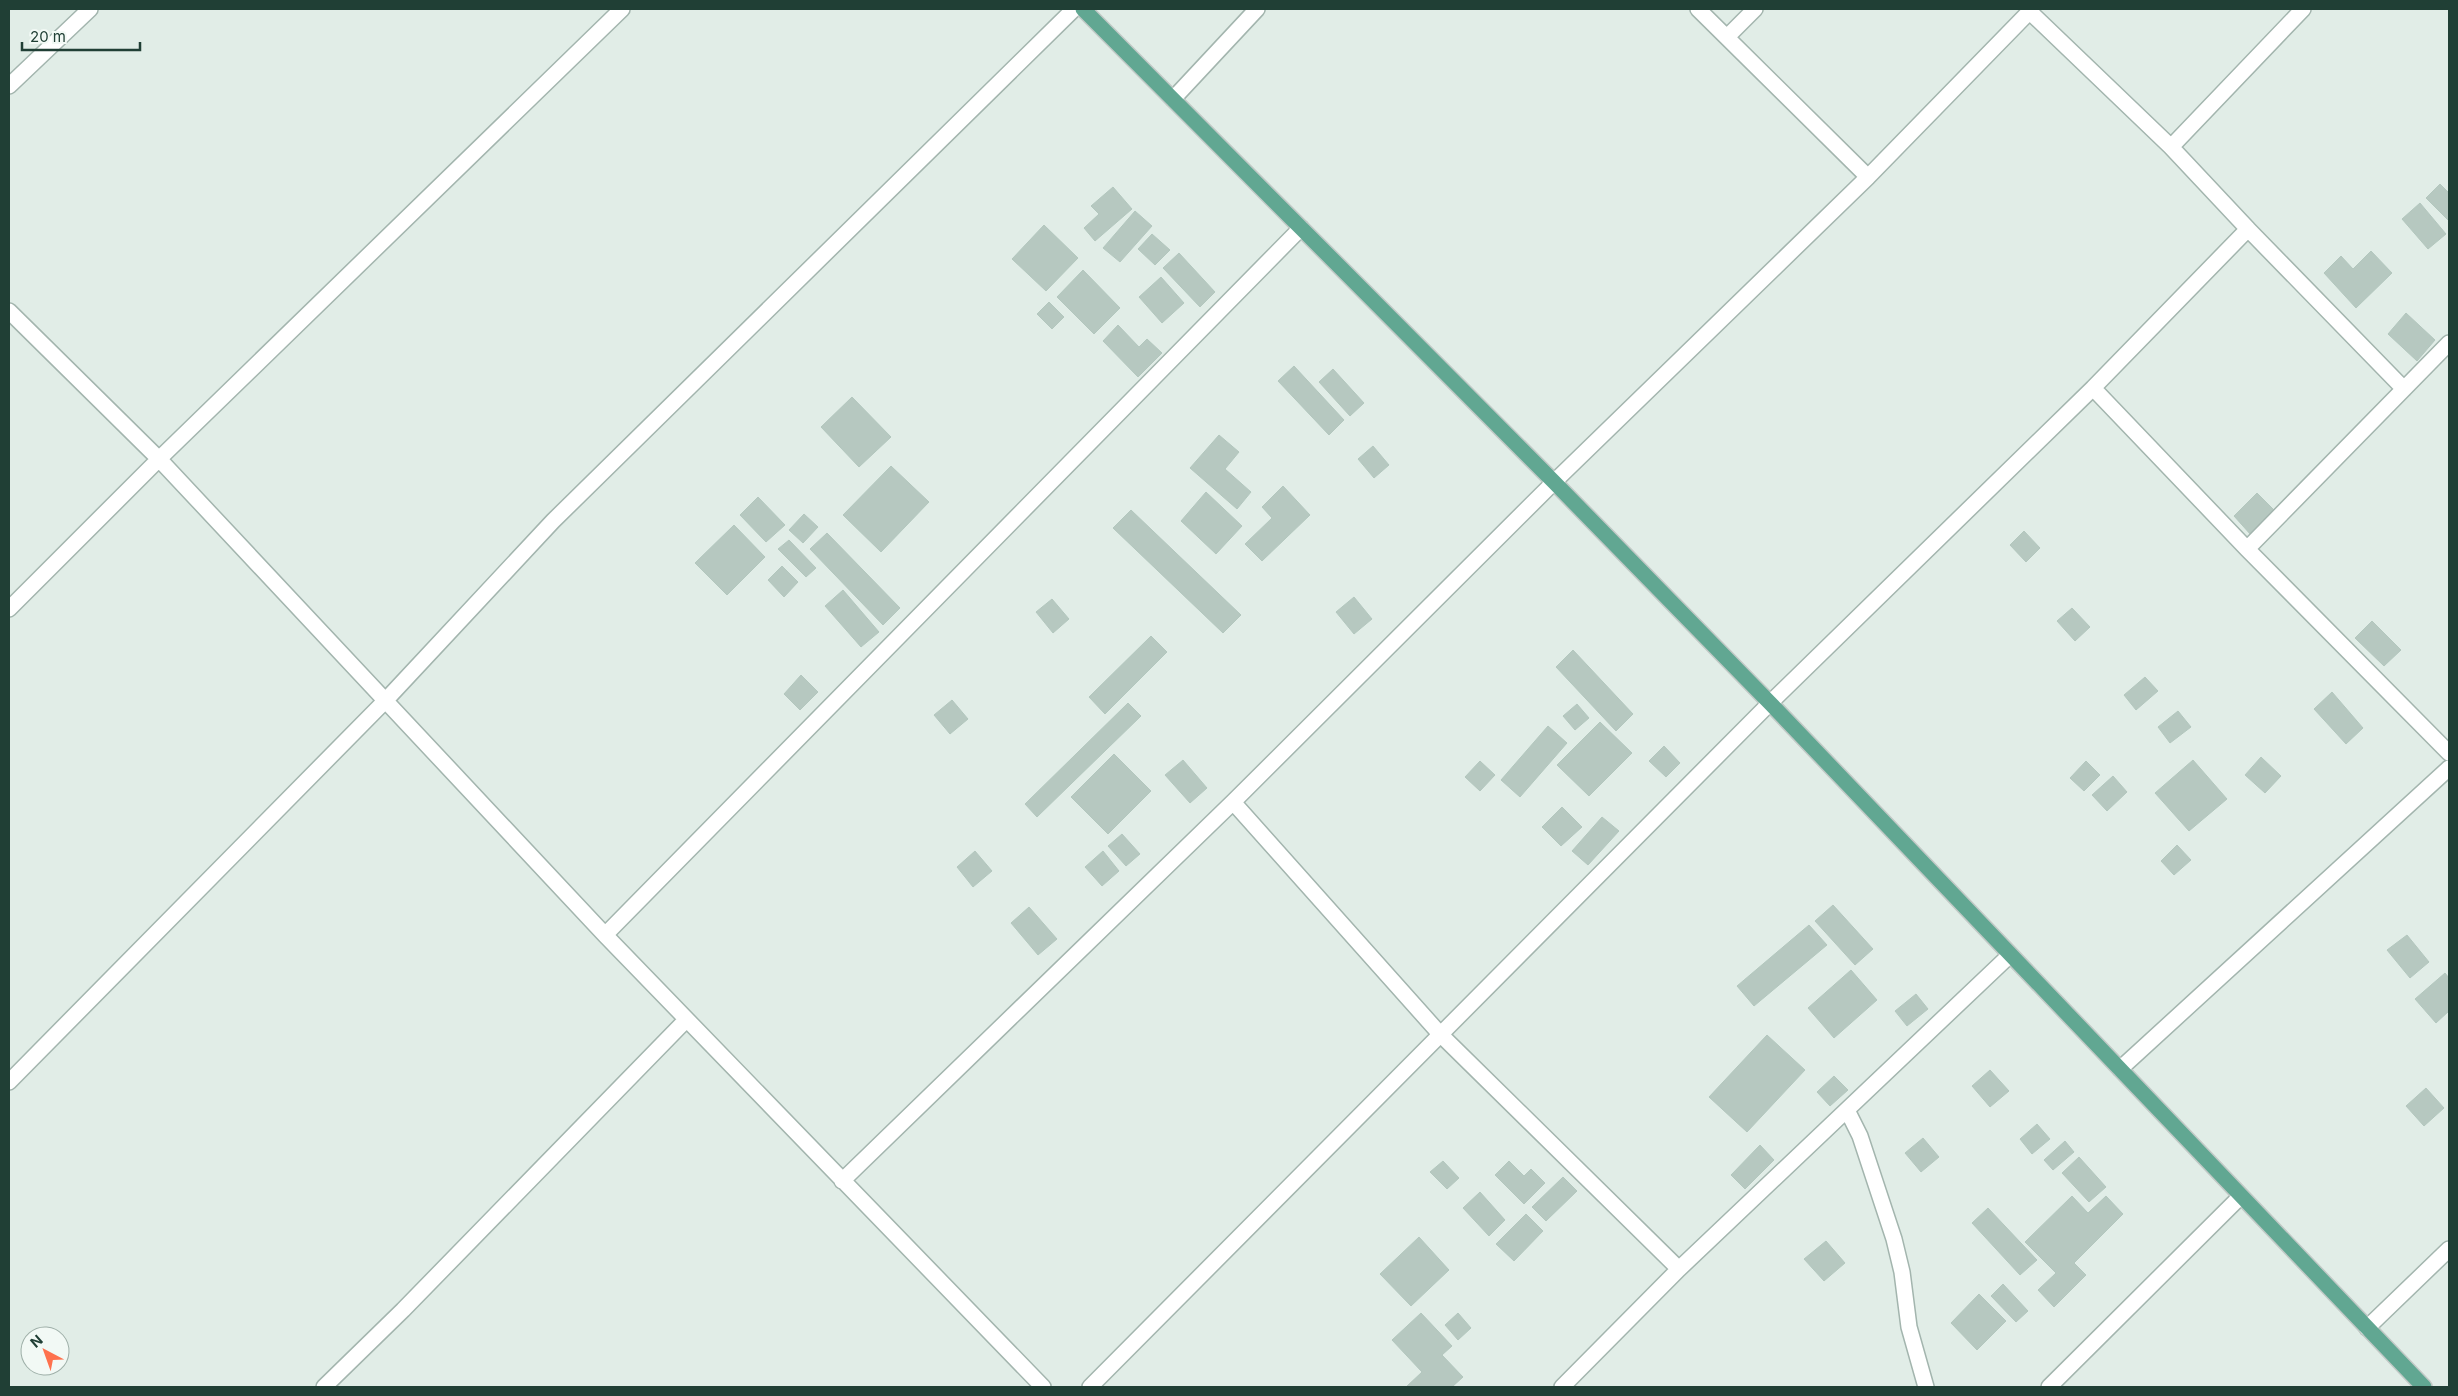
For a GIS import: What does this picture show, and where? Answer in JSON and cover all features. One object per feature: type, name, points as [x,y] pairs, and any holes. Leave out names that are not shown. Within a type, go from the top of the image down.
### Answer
[{"type":"main road","points":[[1083,9],[1554,482],[1770,703],[2240,1197],[2424,1387]]},
{"type":"street","points":[[9,86],[90,9]]},
{"type":"street","points":[[9,609],[159,459],[622,9]]},
{"type":"street","points":[[9,1082],[385,701],[553,522],[1074,9]]},
{"type":"street","points":[[1172,100],[1257,9]]},
{"type":"street","points":[[1698,9],[1868,177]]},
{"type":"street","points":[[1727,37],[1755,9]]},
{"type":"street","points":[[2171,147],[2303,9]]},
{"type":"street","points":[[842,1181],[1233,802],[1554,482],[1868,177],[2030,10],[2171,147],[2404,389]]},
{"type":"street","points":[[605,935],[1301,228]]},
{"type":"street","points":[[1090,1387],[1770,703],[2093,388],[2248,229]]},
{"type":"street","points":[[9,311],[159,459],[605,935],[1043,1387]]},
{"type":"street","points":[[2247,549],[2449,343]]},
{"type":"street","points":[[2093,388],[2247,549],[2449,753]]},
{"type":"street","points":[[2120,1069],[2449,768]]},
{"type":"street","points":[[1233,802],[1440,1034],[1679,1269]]},
{"type":"street","points":[[1562,1387],[1679,1269],[2010,955]]},
{"type":"street","points":[[324,1387],[404,1310],[686,1020]]},
{"type":"street","points":[[1847,1110],[1860,1136],[1894,1239],[1909,1327],[1926,1387]]},
{"type":"street","points":[[2049,1387],[2240,1197]]},
{"type":"street","points":[[2366,1328],[2449,1249]]},
{"type":"building","points":[[2440,184],[2449,193],[2449,221],[2426,198]]},
{"type":"building","points":[[1113,187],[1132,209],[1095,241],[1084,228],[1099,214],[1091,206]]},
{"type":"building","points":[[2420,203],[2446,234],[2428,249],[2402,219]]},
{"type":"building","points":[[1135,211],[1152,226],[1120,262],[1103,248]]},
{"type":"building","points":[[1044,225],[1078,258],[1046,291],[1012,259]]},
{"type":"building","points":[[1152,234],[1170,250],[1155,265],[1138,249]]},
{"type":"building","points":[[2371,251],[2392,273],[2356,308],[2324,273],[2341,256],[2353,269]]},
{"type":"building","points":[[1179,253],[1215,292],[1200,307],[1163,268]]},
{"type":"building","points":[[1083,270],[1120,308],[1094,334],[1057,297]]},
{"type":"building","points":[[1161,277],[1184,303],[1162,323],[1139,297]]},
{"type":"building","points":[[1049,302],[1064,317],[1052,329],[1037,314]]},
{"type":"building","points":[[2406,313],[2435,340],[2417,361],[2388,334]]},
{"type":"building","points":[[1118,325],[1139,347],[1147,339],[1162,353],[1138,377],[1103,341]]},
{"type":"building","points":[[1294,366],[1344,420],[1329,435],[1278,381]]},
{"type":"building","points":[[1333,369],[1364,403],[1350,416],[1319,382]]},
{"type":"building","points":[[852,397],[891,437],[859,467],[821,427]]},
{"type":"building","points":[[1219,435],[1239,452],[1225,469],[1251,492],[1237,509],[1190,468]]},
{"type":"building","points":[[1373,446],[1389,465],[1374,478],[1358,459]]},
{"type":"building","points":[[891,466],[929,502],[881,552],[843,515]]},
{"type":"building","points":[[1283,486],[1310,515],[1262,561],[1245,544],[1272,518],[1262,507]]},
{"type":"building","points":[[1206,492],[1242,526],[1216,554],[1181,521]]},
{"type":"building","points":[[2257,493],[2275,511],[2251,535],[2234,516]]},
{"type":"building","points":[[758,497],[785,525],[766,542],[740,515]]},
{"type":"building","points":[[1131,510],[1241,615],[1223,633],[1113,528]]},
{"type":"building","points":[[804,514],[818,527],[803,543],[789,530]]},
{"type":"building","points":[[734,525],[765,557],[727,595],[695,563]]},
{"type":"building","points":[[2024,531],[2040,548],[2026,562],[2010,545]]},
{"type":"building","points":[[827,533],[900,608],[883,625],[810,549]]},
{"type":"building","points":[[789,540],[816,568],[806,577],[778,549]]},
{"type":"building","points":[[782,566],[798,582],[784,597],[768,580]]},
{"type":"building","points":[[843,590],[879,632],[861,647],[825,606]]},
{"type":"building","points":[[1354,597],[1372,619],[1354,634],[1336,612]]},
{"type":"building","points":[[1052,599],[1069,619],[1053,633],[1036,612]]},
{"type":"building","points":[[2072,608],[2090,627],[2075,641],[2057,621]]},
{"type":"building","points":[[2372,621],[2401,650],[2384,666],[2355,638]]},
{"type":"building","points":[[1151,636],[1167,652],[1105,714],[1089,697]]},
{"type":"building","points":[[1573,650],[1633,714],[1616,731],[1556,667]]},
{"type":"building","points":[[801,675],[818,692],[800,710],[784,694]]},
{"type":"building","points":[[2145,677],[2158,691],[2136,710],[2124,695]]},
{"type":"building","points":[[2332,692],[2363,728],[2346,744],[2314,709]]},
{"type":"building","points":[[952,700],[968,719],[950,734],[934,715]]},
{"type":"building","points":[[1128,703],[1141,716],[1037,817],[1025,804]]},
{"type":"building","points":[[1577,704],[1589,718],[1575,730],[1563,716]]},
{"type":"building","points":[[2178,711],[2191,727],[2170,743],[2158,727]]},
{"type":"building","points":[[1600,722],[1632,753],[1589,796],[1557,765]]},
{"type":"building","points":[[1548,726],[1567,743],[1520,797],[1501,780]]},
{"type":"building","points":[[1664,746],[1680,763],[1666,777],[1649,761]]},
{"type":"building","points":[[1114,754],[1151,791],[1108,834],[1071,797]]},
{"type":"building","points":[[2261,757],[2281,776],[2265,793],[2245,775]]},
{"type":"building","points":[[1183,760],[1207,788],[1190,803],[1165,775]]},
{"type":"building","points":[[2193,760],[2227,799],[2189,831],[2155,793]]},
{"type":"building","points":[[1480,761],[1495,775],[1480,791],[1465,777]]},
{"type":"building","points":[[2086,761],[2100,775],[2084,791],[2070,778]]},
{"type":"building","points":[[2113,776],[2127,792],[2107,811],[2092,795]]},
{"type":"building","points":[[1562,807],[1582,827],[1561,846],[1542,827]]},
{"type":"building","points":[[1602,817],[1619,831],[1588,865],[1572,851]]},
{"type":"building","points":[[1122,834],[1140,854],[1126,866],[1108,846]]},
{"type":"building","points":[[2177,845],[2191,860],[2174,875],[2161,861]]},
{"type":"building","points":[[975,851],[992,871],[973,887],[957,867]]},
{"type":"building","points":[[1103,851],[1119,871],[1102,886],[1085,867]]},
{"type":"building","points":[[1833,905],[1873,949],[1855,965],[1815,921]]},
{"type":"building","points":[[1029,907],[1057,939],[1038,955],[1011,923]]},
{"type":"building","points":[[1809,925],[1827,945],[1754,1006],[1737,986]]},
{"type":"building","points":[[2407,935],[2429,962],[2410,978],[2387,950]]},
{"type":"building","points":[[1851,970],[1877,1000],[1834,1038],[1808,1008]]},
{"type":"building","points":[[2445,973],[2449,978],[2449,1011],[2436,1023],[2415,999]]},
{"type":"building","points":[[1916,994],[1928,1009],[1907,1026],[1895,1011]]},
{"type":"building","points":[[1767,1035],[1805,1070],[1747,1132],[1709,1097]]},
{"type":"building","points":[[1990,1070],[2009,1091],[1990,1107],[1972,1086]]},
{"type":"building","points":[[1834,1076],[1848,1090],[1830,1106],[1817,1092]]},
{"type":"building","points":[[2426,1088],[2444,1108],[2424,1126],[2406,1106]]},
{"type":"building","points":[[2037,1124],[2050,1139],[2032,1154],[2020,1139]]},
{"type":"building","points":[[1923,1138],[1939,1157],[1921,1172],[1905,1153]]},
{"type":"building","points":[[2065,1141],[2074,1152],[2053,1170],[2044,1160]]},
{"type":"building","points":[[1760,1145],[1774,1160],[1745,1189],[1731,1175]]},
{"type":"building","points":[[2079,1157],[2106,1187],[2089,1202],[2062,1173]]},
{"type":"building","points":[[1443,1161],[1459,1178],[1447,1189],[1430,1172]]},
{"type":"building","points":[[1509,1161],[1524,1176],[1531,1169],[1545,1183],[1524,1204],[1495,1175]]},
{"type":"building","points":[[1563,1177],[1577,1191],[1546,1221],[1532,1207]]},
{"type":"building","points":[[1480,1192],[1505,1220],[1489,1236],[1463,1208]]},
{"type":"building","points":[[2072,1196],[2088,1213],[2106,1196],[2123,1214],[2074,1263],[2086,1275],[2054,1307],[2038,1290],[2056,1273],[2025,1242]]},
{"type":"building","points":[[1988,1208],[2037,1260],[2020,1275],[1972,1223]]},
{"type":"building","points":[[1526,1214],[1543,1231],[1514,1261],[1496,1244]]},
{"type":"building","points":[[1419,1237],[1449,1270],[1411,1306],[1380,1274]]},
{"type":"building","points":[[1826,1241],[1845,1263],[1824,1281],[1804,1259]]},
{"type":"building","points":[[2003,1284],[2028,1311],[2016,1322],[1991,1296]]},
{"type":"building","points":[[1979,1294],[2006,1321],[1977,1350],[1951,1323]]},
{"type":"building","points":[[1421,1313],[1452,1346],[1442,1355],[1463,1377],[1452,1387],[1406,1387],[1422,1372],[1392,1340]]},
{"type":"building","points":[[1458,1313],[1471,1328],[1458,1340],[1445,1325]]}]
